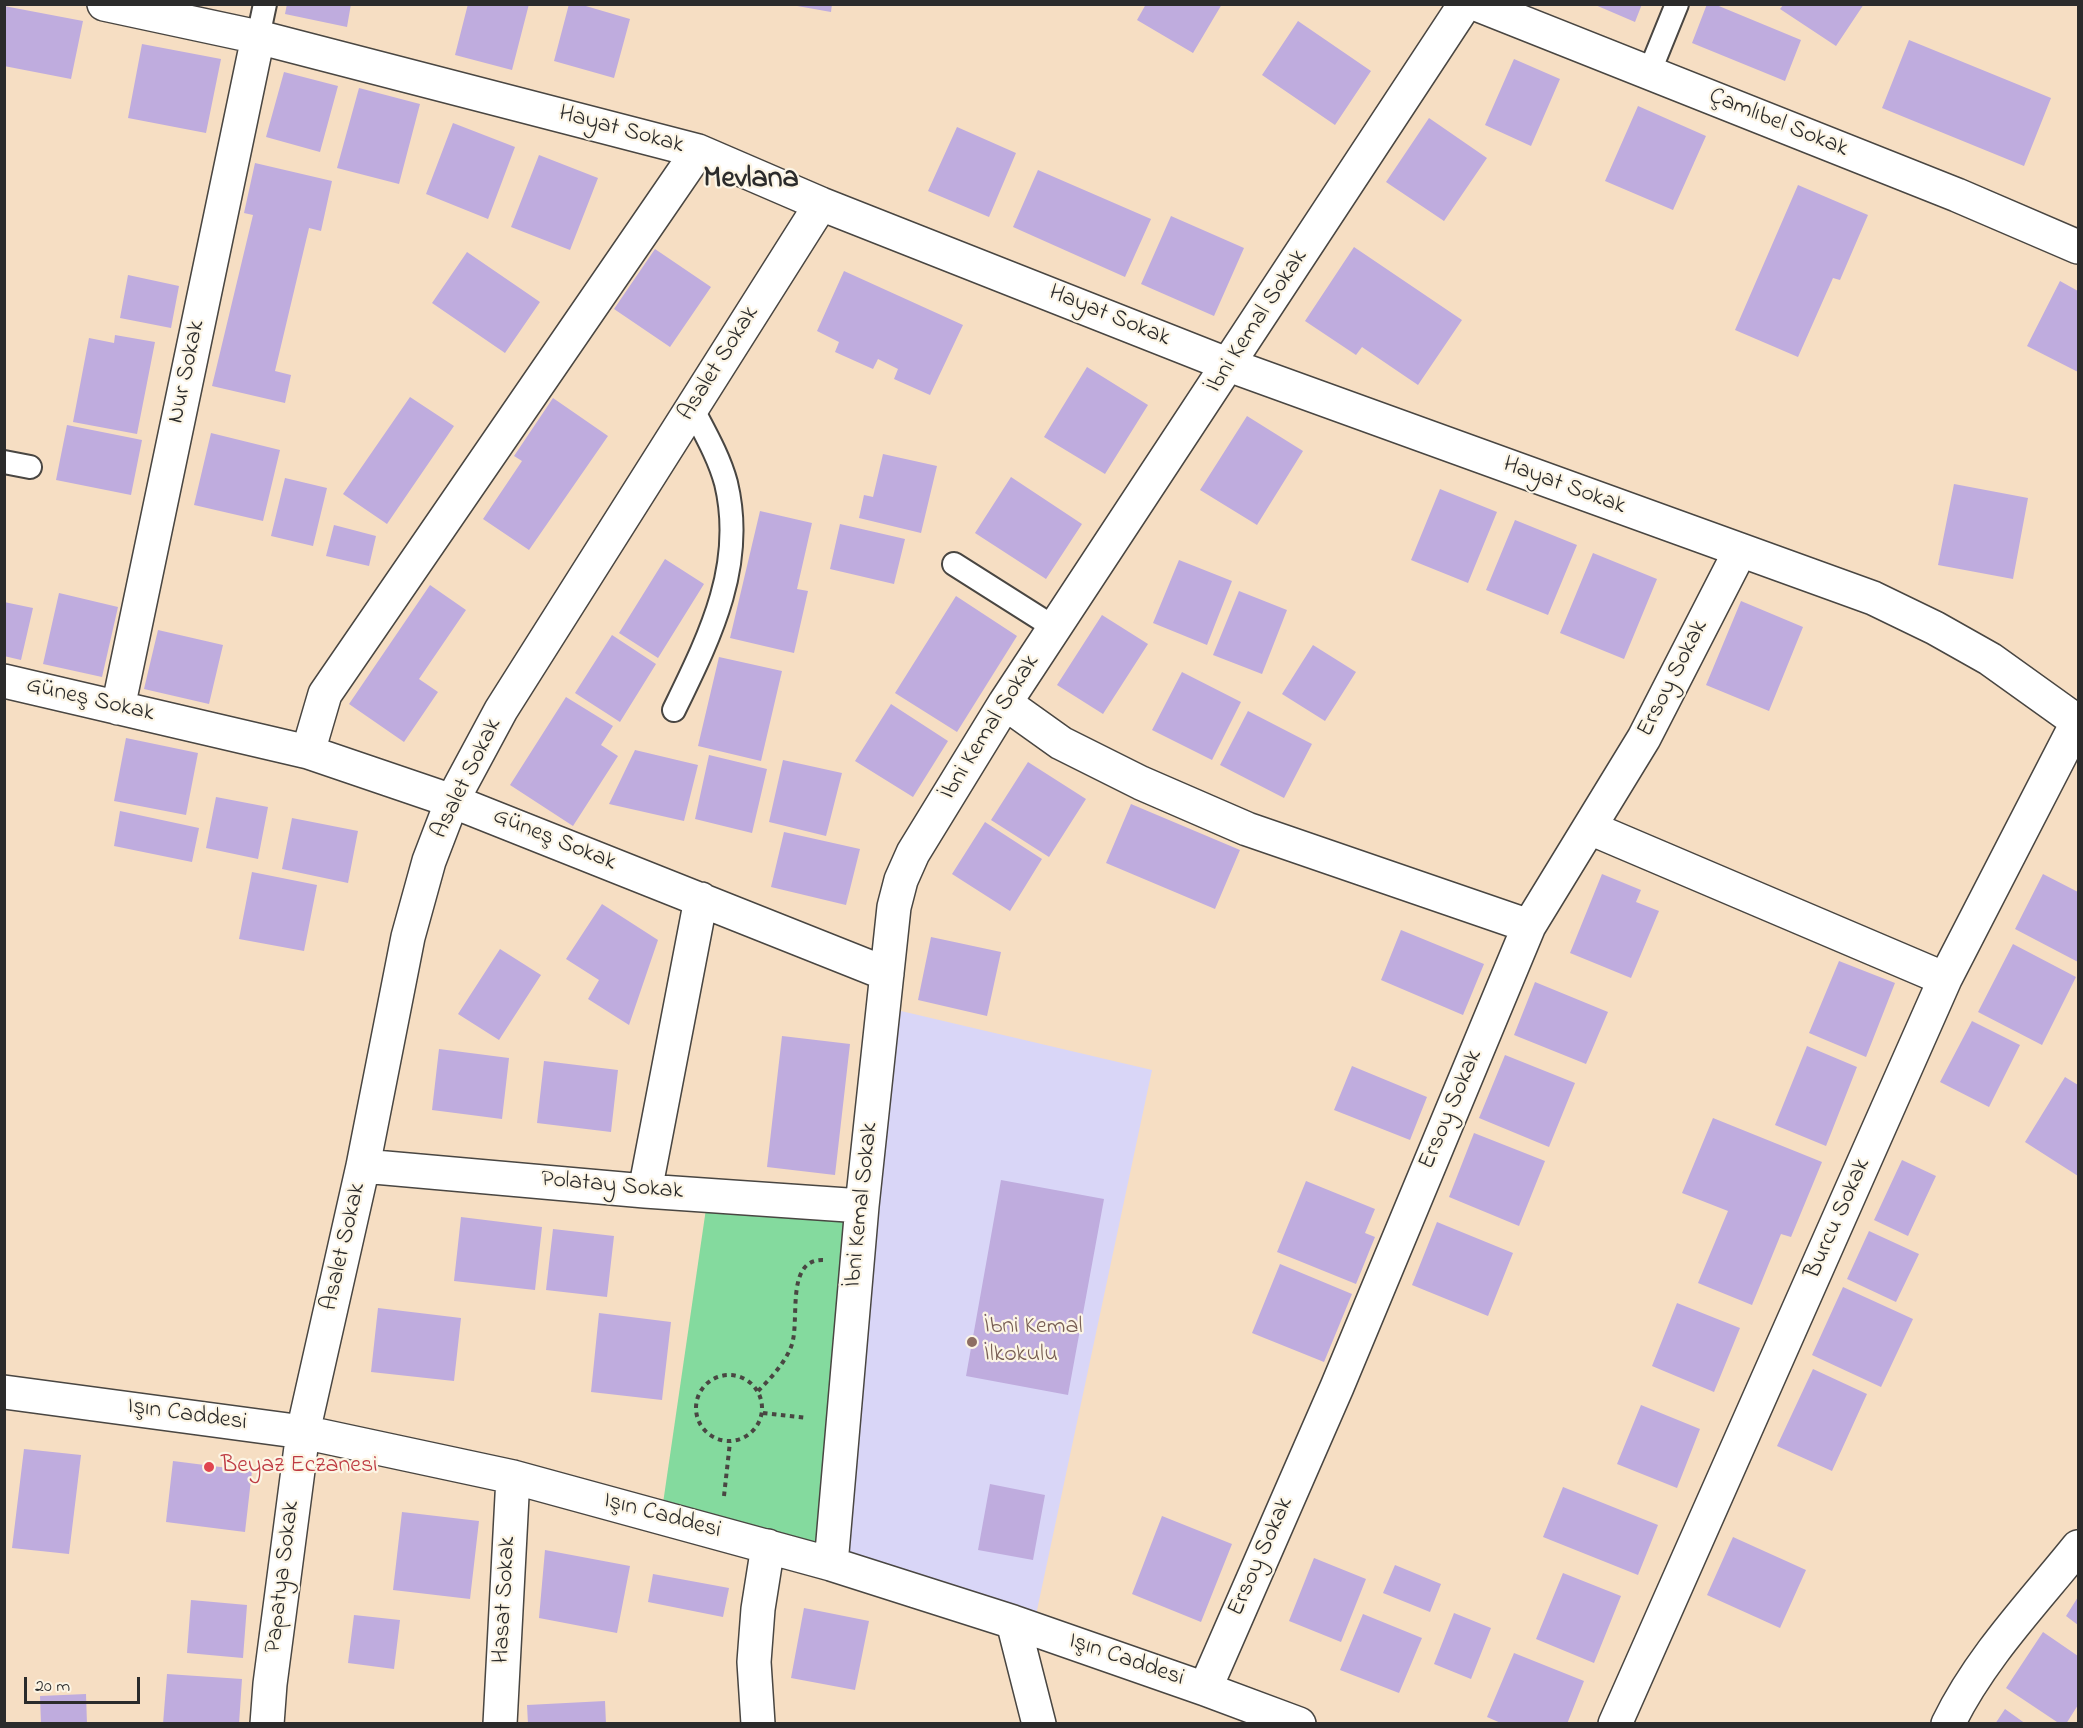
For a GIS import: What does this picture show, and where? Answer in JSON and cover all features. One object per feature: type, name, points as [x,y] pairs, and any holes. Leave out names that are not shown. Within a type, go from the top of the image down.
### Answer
[{"type":"street","name":"Hayat Sokak","points":[[104,4],[258,37],[698,151],[821,204],[1230,365],[1873,598],[1990,658],[2078,721]]},
{"type":"street","name":"İbni Kemal Sokak","points":[[831,1564],[862,1206],[894,907],[901,880],[932,822],[1005,703],[1230,365],[1465,4]]},
{"type":"street","name":"Çamlıbel Sokak","points":[[1476,4],[1957,195],[2079,247]]},
{"type":"street","name":"Nur Sokak","points":[[118,708],[258,37]]},
{"type":"street","points":[[308,752],[325,694],[698,151]]},
{"type":"street","name":"Asalet Sokak","points":[[303,1432],[363,1166],[408,937],[429,861],[452,801],[501,710],[821,204]]},
{"type":"street","name":"Ersoy Sokak","points":[[1205,1689],[1337,1387],[1529,926],[1644,738],[1740,551]]},
{"type":"street","name":"Güneş Sokak","points":[[4,681],[308,752],[452,801],[887,974]]},
{"type":"street","points":[[1005,703],[1061,743],[1141,783],[1246,829],[1529,926]]},
{"type":"street","name":"Burcu Sokak","points":[[1615,1724],[1945,979],[2078,721]]},
{"type":"street","points":[[1590,828],[1945,979]]},
{"type":"street","points":[[645,1191],[701,899]]},
{"type":"street","name":"Polatay Sokak","points":[[363,1166],[645,1191],[862,1206]]},
{"type":"street","name":"Işın Caddesi","points":[[4,1392],[303,1432],[513,1477],[831,1564],[1013,1622],[1299,1724]]},
{"type":"street","name":"Papatya Sokak","points":[[267,1724],[270,1684],[303,1432]]},
{"type":"street","name":"Hasat Sokak","points":[[500,1724],[513,1477]]},
{"type":"street","points":[[758,1724],[754,1662],[758,1609],[768,1545]]},
{"type":"street","points":[[1948,1724],[1971,1683],[1995,1649],[2079,1547]]},
{"type":"street","points":[[1013,1622],[1039,1724]]},
{"type":"lane","points":[[258,37],[265,4]]},
{"type":"lane","points":[[1649,73],[1677,4]]},
{"type":"lane","points":[[674,710],[706,642],[720,603],[732,556],[731,519],[726,484],[715,452],[692,408]]},
{"type":"lane","points":[[4,462],[30,467]]},
{"type":"lane","points":[[954,564],[1055,628]]},
{"type":"path","points":[[758,1391],[774,1375],[792,1346],[797,1284],[803,1269],[816,1260],[857,1261]]},
{"type":"path","points":[[740,1376],[758,1391],[763,1413],[752,1434],[742,1440],[719,1441],[708,1435],[701,1426],[696,1415],[696,1403],[707,1383],[717,1377],[740,1376]]},
{"type":"path","points":[[763,1413],[843,1422]]},
{"type":"path","points":[[720,1532],[730,1442]]},
{"type":"shaded area","name":"İbni Kemal İlkokulu","points":[[884,1007],[1152,1070],[1033,1629],[831,1564]]},
{"type":"green space","points":[[708,1195],[862,1206],[831,1564],[661,1517]]},
{"type":"building","points":[[287,4],[351,4],[347,27],[285,14]]},
{"type":"building","points":[[468,4],[529,4],[512,70],[455,55]]},
{"type":"building","points":[[569,4],[579,4],[630,19],[614,78],[554,61]]},
{"type":"building","points":[[786,4],[832,4],[831,12]]},
{"type":"building","points":[[1146,4],[1222,4],[1193,53],[1137,20]]},
{"type":"building","points":[[1593,4],[1642,4],[1635,22]]},
{"type":"building","points":[[1707,4],[1714,4],[1801,40],[1785,81],[1692,43]]},
{"type":"building","points":[[1784,4],[1864,4],[1836,46],[1780,9]]},
{"type":"building","points":[[4,6],[83,21],[71,79],[4,66]]},
{"type":"building","points":[[1298,21],[1371,71],[1335,125],[1262,75]]},
{"type":"building","points":[[1909,40],[2051,98],[2024,166],[1882,108]]},
{"type":"building","points":[[142,44],[221,59],[206,133],[128,118]]},
{"type":"building","points":[[1514,59],[1560,79],[1531,146],[1485,125]]},
{"type":"building","points":[[284,72],[338,86],[320,152],[266,137]]},
{"type":"building","points":[[359,88],[420,104],[399,184],[337,168]]},
{"type":"building","points":[[1638,106],[1706,136],[1673,210],[1605,181]]},
{"type":"building","points":[[1429,118],[1487,158],[1444,221],[1386,182]]},
{"type":"building","points":[[453,123],[515,147],[488,219],[426,194]]},
{"type":"building","points":[[957,127],[1016,153],[989,217],[928,191]]},
{"type":"building","points":[[539,155],[598,178],[570,250],[511,227]]},
{"type":"building","points":[[255,163],[332,181],[321,231],[309,228],[275,371],[291,375],[285,403],[212,386],[253,215],[244,213]]},
{"type":"building","points":[[1038,170],[1151,219],[1125,277],[1013,227]]},
{"type":"building","points":[[1798,185],[1868,215],[1840,280],[1833,278],[1798,357],[1735,330]]},
{"type":"building","points":[[1171,216],[1244,248],[1214,316],[1141,284]]},
{"type":"building","points":[[1354,247],[1462,320],[1418,385],[1362,347],[1356,355],[1305,321]]},
{"type":"building","points":[[655,249],[711,287],[670,347],[614,309]]},
{"type":"building","points":[[467,252],[540,302],[505,353],[432,303]]},
{"type":"building","points":[[844,271],[963,325],[930,395],[894,379],[898,369],[878,359],[873,369],[835,352],[839,342],[817,331]]},
{"type":"building","points":[[128,275],[179,286],[171,328],[120,318]]},
{"type":"building","points":[[2060,281],[2078,291],[2078,372],[2027,346]]},
{"type":"building","points":[[115,335],[155,342],[137,434],[73,422],[89,338],[114,343]]},
{"type":"building","points":[[1087,367],[1148,405],[1105,474],[1044,437]]},
{"type":"building","points":[[410,397],[454,426],[387,524],[343,494]]},
{"type":"building","points":[[553,398],[608,436],[529,550],[483,519],[522,461],[514,456]]},
{"type":"building","points":[[1247,416],[1303,451],[1257,525],[1200,490]]},
{"type":"building","points":[[67,425],[142,440],[131,495],[56,480]]},
{"type":"building","points":[[211,433],[280,450],[263,521],[194,505]]},
{"type":"building","points":[[883,454],[937,466],[921,533],[859,518],[864,495],[873,497]]},
{"type":"building","points":[[1011,477],[1082,524],[1046,579],[975,533]]},
{"type":"building","points":[[285,478],[327,488],[313,546],[271,536]]},
{"type":"building","points":[[1954,484],[2028,498],[2013,579],[1938,565]]},
{"type":"building","points":[[1440,489],[1497,512],[1468,583],[1411,560]]},
{"type":"building","points":[[760,511],[812,523],[797,589],[808,591],[794,653],[730,638]]},
{"type":"building","points":[[1515,520],[1577,545],[1548,615],[1486,590]]},
{"type":"building","points":[[840,524],[905,539],[894,584],[830,569]]},
{"type":"building","points":[[334,525],[376,536],[369,566],[326,556]]},
{"type":"building","points":[[1593,553],[1657,579],[1624,659],[1560,633]]},
{"type":"building","points":[[665,559],[704,584],[658,658],[619,633]]},
{"type":"building","points":[[1179,560],[1232,581],[1207,645],[1153,623]]},
{"type":"building","points":[[430,585],[466,610],[419,679],[438,692],[404,742],[349,704]]},
{"type":"building","points":[[1239,591],[1287,610],[1262,674],[1213,655]]},
{"type":"building","points":[[59,593],[118,607],[102,677],[43,664]]},
{"type":"building","points":[[956,596],[1017,636],[957,732],[895,693]]},
{"type":"building","points":[[1741,601],[1803,627],[1769,711],[1706,685]]},
{"type":"building","points":[[4,602],[33,608],[21,660],[4,656]]},
{"type":"building","points":[[1102,615],[1148,644],[1103,714],[1057,685]]},
{"type":"building","points":[[158,630],[223,645],[209,704],[144,689]]},
{"type":"building","points":[[612,635],[656,664],[620,722],[575,693]]},
{"type":"building","points":[[1313,645],[1356,672],[1325,721],[1282,694]]},
{"type":"building","points":[[719,657],[782,671],[761,761],[698,746]]},
{"type":"building","points":[[1182,672],[1241,702],[1212,760],[1152,730]]},
{"type":"building","points":[[566,697],[613,726],[601,745],[618,756],[573,826],[510,785]]},
{"type":"building","points":[[891,704],[948,741],[913,797],[855,761]]},
{"type":"building","points":[[1248,711],[1312,744],[1284,798],[1220,765]]},
{"type":"building","points":[[126,738],[198,753],[186,815],[114,801]]},
{"type":"building","points":[[635,750],[698,765],[684,821],[609,804]]},
{"type":"building","points":[[709,755],[767,769],[752,833],[695,819]]},
{"type":"building","points":[[783,760],[842,773],[826,836],[769,822]]},
{"type":"building","points":[[1028,762],[1086,799],[1049,857],[991,820]]},
{"type":"building","points":[[216,797],[268,807],[258,859],[206,848]]},
{"type":"building","points":[[1131,804],[1240,850],[1215,909],[1106,863]]},
{"type":"building","points":[[120,811],[199,828],[192,862],[114,846]]},
{"type":"building","points":[[292,818],[358,831],[348,883],[282,869]]},
{"type":"building","points":[[985,822],[1042,859],[1010,911],[952,874]]},
{"type":"building","points":[[784,832],[860,849],[846,905],[771,887]]},
{"type":"building","points":[[252,872],[317,885],[304,951],[239,939]]},
{"type":"building","points":[[1602,874],[1641,890],[1636,902],[1659,911],[1631,978],[1570,953]]},
{"type":"building","points":[[2043,874],[2078,892],[2078,962],[2015,929]]},
{"type":"building","points":[[602,904],[658,940],[629,1025],[588,999],[599,980],[566,959]]},
{"type":"building","points":[[1401,930],[1484,964],[1463,1015],[1381,980]]},
{"type":"building","points":[[931,937],[1001,952],[987,1016],[918,1000]]},
{"type":"building","points":[[2013,944],[2076,977],[2042,1045],[1978,1012]]},
{"type":"building","points":[[500,949],[541,975],[499,1040],[458,1014]]},
{"type":"building","points":[[1839,961],[1895,983],[1866,1057],[1809,1033]]},
{"type":"building","points":[[1535,982],[1608,1012],[1586,1064],[1514,1035]]},
{"type":"building","points":[[1972,1021],[2020,1045],[1989,1107],[1940,1082]]},
{"type":"building","points":[[782,1036],[850,1044],[835,1175],[767,1167]]},
{"type":"building","points":[[1807,1046],[1857,1067],[1826,1146],[1775,1125]]},
{"type":"building","points":[[439,1049],[509,1058],[502,1119],[432,1110]]},
{"type":"building","points":[[1505,1055],[1575,1083],[1549,1147],[1479,1118]]},
{"type":"building","points":[[544,1061],[618,1070],[611,1132],[537,1123]]},
{"type":"building","points":[[1352,1066],[1427,1097],[1410,1140],[1334,1110]]},
{"type":"building","points":[[2065,1077],[2078,1085],[2078,1176],[2025,1142]]},
{"type":"building","points":[[1713,1118],[1822,1162],[1791,1237],[1781,1234],[1752,1305],[1698,1283],[1728,1211],[1682,1193]]},
{"type":"building","points":[[1474,1133],[1545,1161],[1519,1226],[1449,1197]]},
{"type":"building","points":[[1902,1160],[1936,1176],[1908,1236],[1874,1220]]},
{"type":"building","points":[[1001,1180],[1104,1199],[1068,1395],[966,1376]]},
{"type":"building","points":[[1306,1181],[1375,1209],[1365,1233],[1375,1237],[1356,1284],[1277,1252]]},
{"type":"building","points":[[461,1217],[542,1227],[535,1290],[454,1281]]},
{"type":"building","points":[[1437,1222],[1513,1253],[1488,1316],[1412,1285]]},
{"type":"building","points":[[553,1229],[614,1236],[607,1297],[546,1290]]},
{"type":"building","points":[[1869,1231],[1919,1254],[1896,1302],[1847,1279]]},
{"type":"building","points":[[1280,1264],[1352,1294],[1324,1362],[1252,1333]]},
{"type":"building","points":[[1843,1287],[1913,1319],[1881,1387],[1812,1355]]},
{"type":"building","points":[[1677,1303],[1740,1328],[1714,1392],[1652,1366]]},
{"type":"building","points":[[378,1308],[461,1318],[454,1381],[371,1372]]},
{"type":"building","points":[[599,1313],[671,1322],[662,1400],[591,1392]]},
{"type":"building","points":[[1813,1369],[1867,1394],[1832,1471],[1777,1446]]},
{"type":"building","points":[[1641,1405],[1700,1429],[1677,1488],[1617,1464]]},
{"type":"building","points":[[24,1449],[81,1455],[69,1554],[12,1548]]},
{"type":"building","points":[[173,1461],[252,1471],[245,1532],[166,1522]]},
{"type":"building","points":[[990,1484],[1045,1495],[1033,1560],[978,1550]]},
{"type":"building","points":[[1563,1487],[1658,1525],[1638,1575],[1543,1537]]},
{"type":"building","points":[[402,1512],[479,1521],[470,1599],[393,1590]]},
{"type":"building","points":[[1162,1516],[1232,1544],[1201,1622],[1132,1594]]},
{"type":"building","points":[[1733,1537],[1806,1570],[1780,1628],[1707,1595]]},
{"type":"building","points":[[545,1550],[630,1566],[617,1633],[539,1618]]},
{"type":"building","points":[[1314,1558],[1366,1579],[1341,1642],[1289,1621]]},
{"type":"building","points":[[1395,1565],[1441,1584],[1430,1612],[1383,1593]]},
{"type":"building","points":[[1563,1573],[1621,1596],[1594,1663],[1536,1639]]},
{"type":"building","points":[[653,1574],[729,1588],[723,1617],[648,1602]]},
{"type":"building","points":[[2078,1597],[2078,1625],[2066,1616]]},
{"type":"building","points":[[191,1600],[247,1605],[243,1658],[187,1653]]},
{"type":"building","points":[[804,1608],[869,1621],[855,1690],[791,1678]]},
{"type":"building","points":[[1454,1613],[1491,1628],[1471,1679],[1434,1664]]},
{"type":"building","points":[[1363,1614],[1422,1638],[1399,1693],[1340,1670]]},
{"type":"building","points":[[354,1615],[400,1620],[394,1669],[348,1663]]},
{"type":"building","points":[[2043,1632],[2078,1656],[2078,1705],[2066,1724],[2060,1724],[2006,1688]]},
{"type":"building","points":[[1514,1653],[1584,1681],[1567,1724],[1503,1724],[1487,1717]]},
{"type":"building","points":[[167,1674],[242,1679],[239,1724],[163,1724]]},
{"type":"building","points":[[86,1694],[87,1724],[41,1724],[40,1696]]},
{"type":"building","points":[[605,1701],[606,1724],[528,1724],[527,1705]]},
{"type":"building","points":[[2005,1709],[2026,1724],[1995,1724]]},
{"type":"place","name":"İbni Kemal İlkokulu","points":[[972,1342]]},
{"type":"place","name":"Beyaz Eczanesi","points":[[209,1467]]},
{"type":"district","name":"Mevlana","points":[[751,181]]}]
